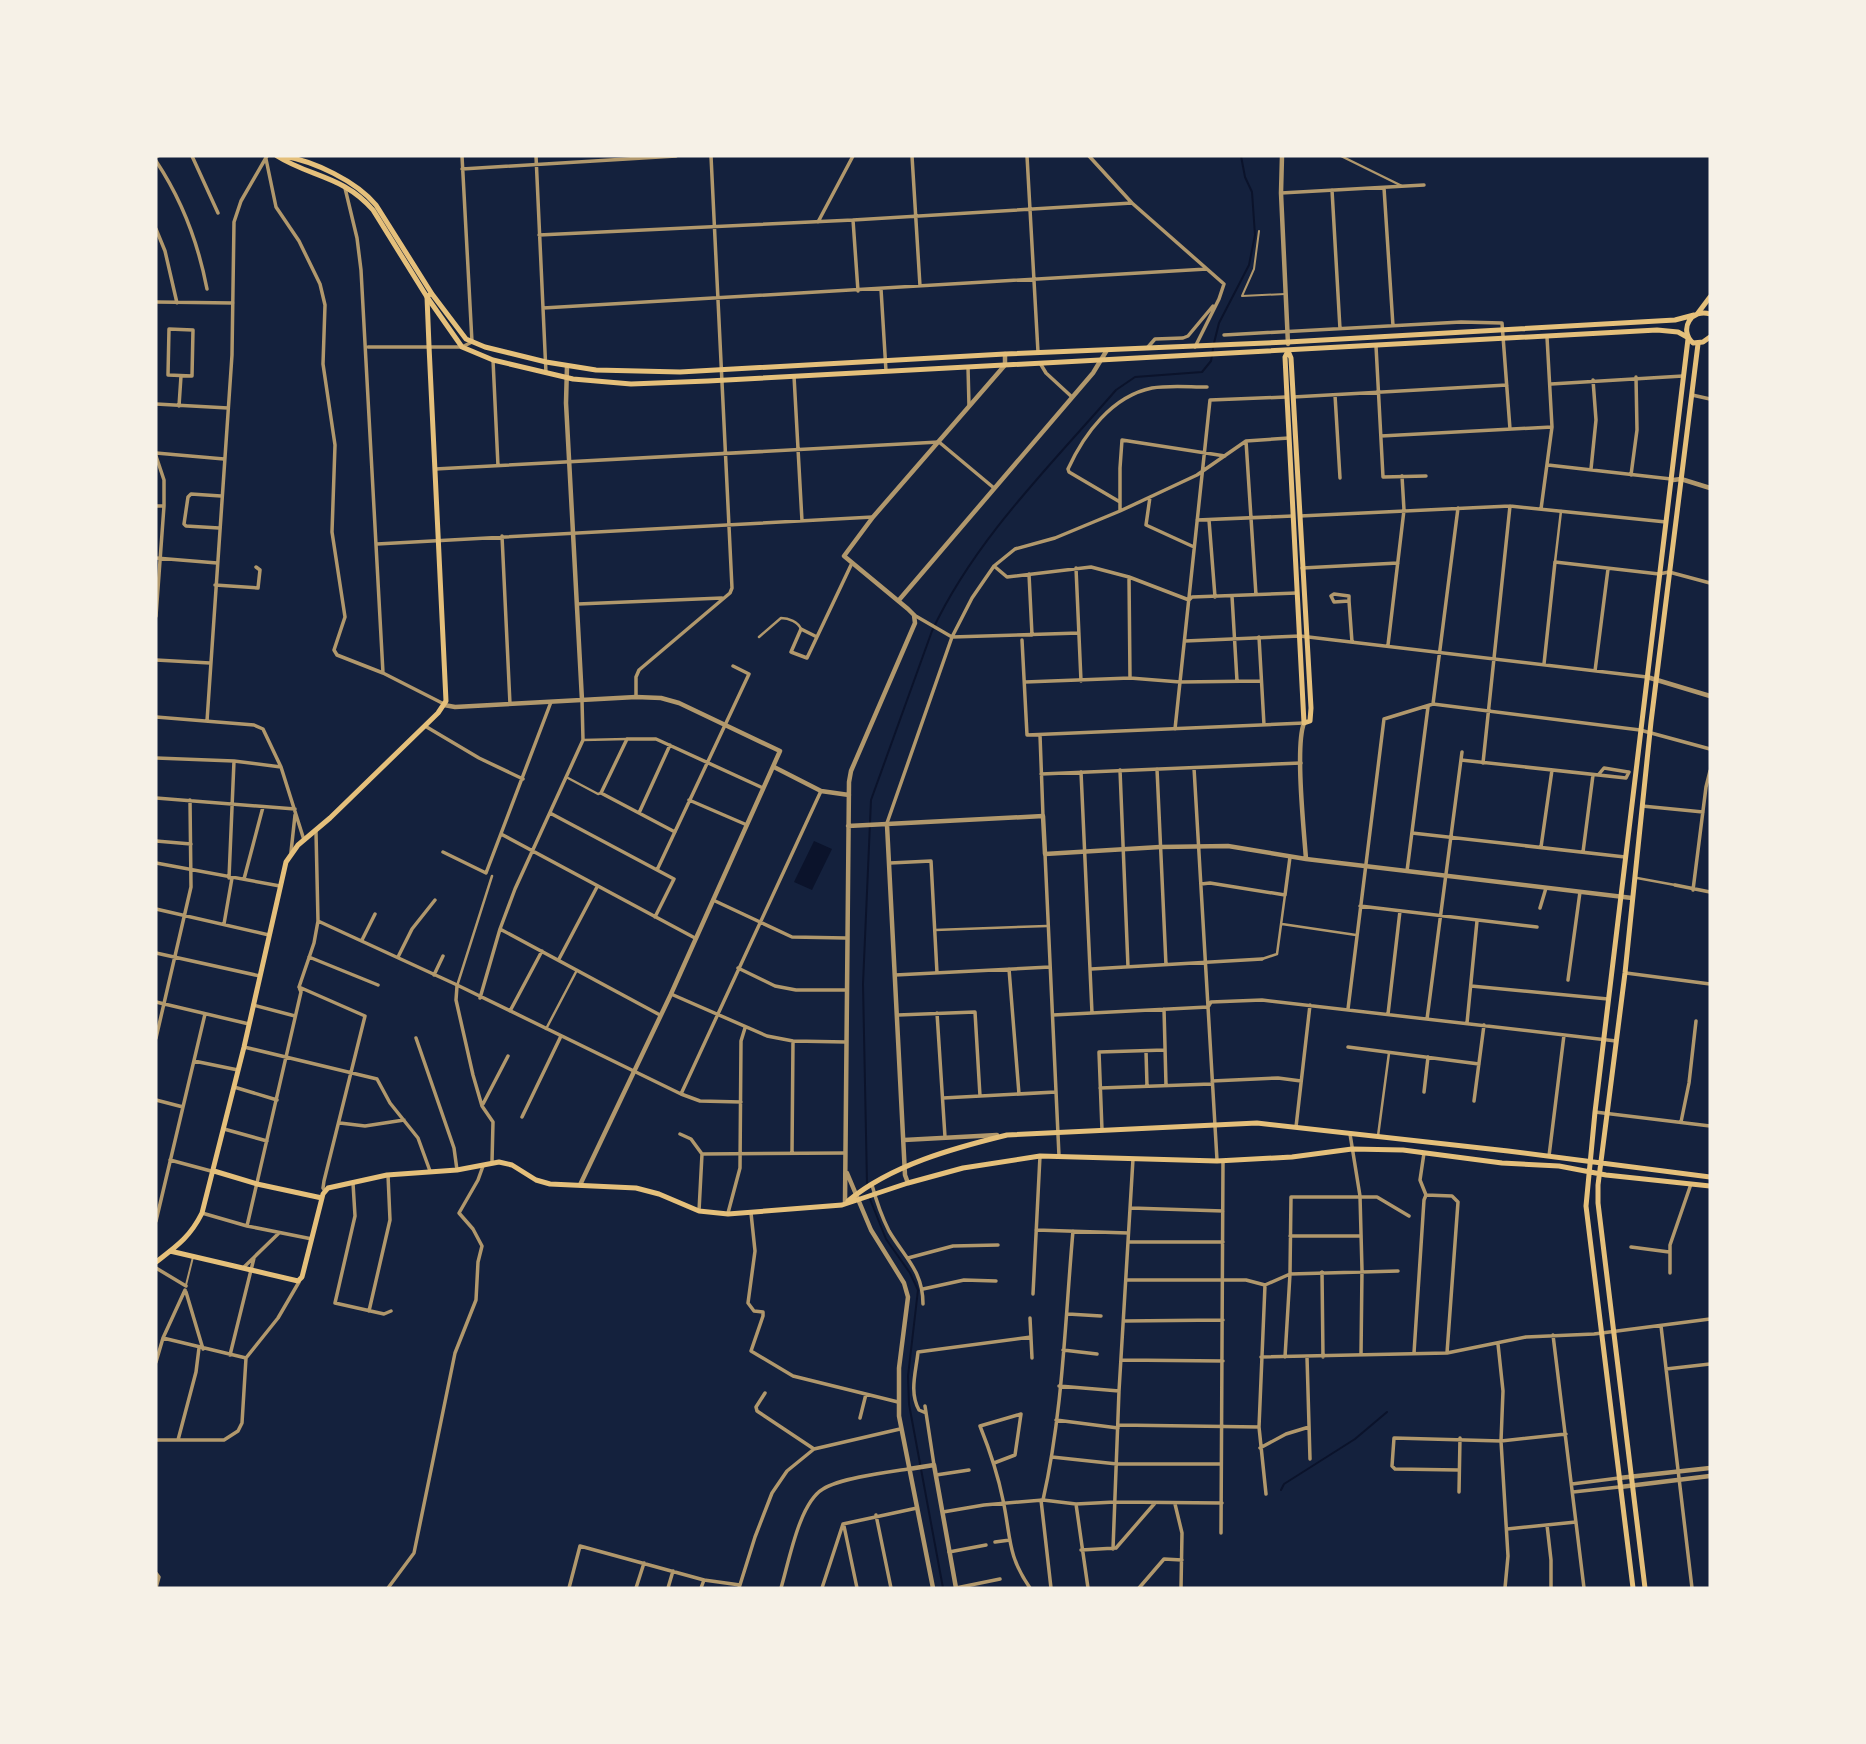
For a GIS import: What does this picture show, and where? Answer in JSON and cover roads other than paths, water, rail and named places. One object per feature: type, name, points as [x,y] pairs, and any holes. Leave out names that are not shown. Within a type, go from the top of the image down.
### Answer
[{"type":"main road","points":[[276,156],[344,186],[363,198],[462,347],[493,360],[566,378],[631,384],[722,381],[1665,330],[1678,332],[1698,344],[1710,346]]},
{"type":"main road","points":[[283,156],[327,171],[367,194],[429,295],[460,334],[485,347],[567,366],[651,372],[722,369],[1038,352],[1221,346],[1675,320],[1696,314],[1710,314]]},
{"type":"main road","points":[[156,1262],[183,1242],[202,1213],[244,1047],[280,886],[290,855],[444,705],[446,688],[429,346],[429,295]]},
{"type":"main road","points":[[1633,1588],[1586,1206],[1632,772],[1673,480],[1688,338],[1686,328],[1710,297]]},
{"type":"main road","points":[[1698,344],[1710,337]]},
{"type":"main road","points":[[1645,1588],[1598,1203],[1599,1173],[1625,973],[1656,680],[1698,344]]},
{"type":"main road","points":[[1288,351],[1291,358],[1289,438],[1302,568],[1303,636]]},
{"type":"main road","points":[[1290,397],[1297,593],[1311,715],[1310,721],[1304,723]]},
{"type":"main road","points":[[170,1251],[300,1280],[325,1191],[332,1186],[387,1175],[457,1170],[492,1162],[512,1165],[542,1182],[642,1189],[699,1211],[728,1214],[845,1203],[871,1185],[905,1168],[1007,1135],[1102,1130],[1257,1123],[1503,1150],[1710,1177]]},
{"type":"main road","points":[[1592,1141],[1599,1146],[1604,1142]]},
{"type":"main road","points":[[1421,1142],[1422,1153]]},
{"type":"main road","points":[[860,1195],[873,1195],[962,1168],[1040,1156],[1220,1161],[1292,1157],[1352,1149],[1559,1166],[1710,1186]]},
{"type":"main road","points":[[1502,1163],[1503,1150]]},
{"type":"main road","points":[[214,1171],[257,1184],[322,1198]]},
{"type":"street","points":[[192,156],[218,213]]},
{"type":"street","points":[[367,348],[462,347],[472,342],[462,156]]},
{"type":"street","points":[[536,156],[546,373]]},
{"type":"street","points":[[462,169],[676,156]]},
{"type":"street","points":[[636,697],[636,677],[639,670],[730,593],[732,588],[711,156]]},
{"type":"street","points":[[818,222],[853,156]]},
{"type":"street","points":[[912,156],[920,286]]},
{"type":"street","points":[[1027,156],[1038,352]]},
{"type":"street","points":[[1088,156],[1132,203],[1224,284],[1195,347]]},
{"type":"street","points":[[1282,156],[1281,193],[1288,351]]},
{"type":"street","points":[[1342,156],[1402,186]]},
{"type":"street","points":[[157,157],[173,185],[195,239],[207,289]]},
{"type":"street","points":[[207,721],[228,408],[234,222],[241,201],[266,158]]},
{"type":"street","points":[[266,158],[276,207],[299,241],[320,284],[325,305],[323,364],[335,445],[332,532],[345,617],[334,650],[337,655],[383,673],[444,705],[455,707],[661,698],[725,723],[780,751],[671,993],[580,1185]]},
{"type":"street","points":[[1281,193],[1424,185]]},
{"type":"street","points":[[344,186],[359,248],[367,348],[383,673]]},
{"type":"street","points":[[1384,188],[1393,326]]},
{"type":"street","points":[[1332,190],[1340,329]]},
{"type":"street","points":[[539,235],[1132,203]]},
{"type":"street","points":[[853,220],[858,290]]},
{"type":"street","points":[[156,229],[165,251],[177,303]]},
{"type":"street","points":[[156,250],[165,251]]},
{"type":"street","points":[[543,308],[1207,269]]},
{"type":"street","points":[[881,289],[886,371]]},
{"type":"street","points":[[1145,349],[1155,339],[1188,336],[1219,299]]},
{"type":"street","points":[[156,302],[233,303]]},
{"type":"street","points":[[1224,335],[1502,323],[1510,429]]},
{"type":"street","points":[[169,329],[193,330],[192,376],[181,376],[168,375],[169,329]]},
{"type":"street","points":[[1541,509],[1552,427],[1547,337]]},
{"type":"street","points":[[1376,346],[1383,477],[1426,476]]},
{"type":"street","points":[[899,600],[1072,397],[1107,350]]},
{"type":"street","points":[[1005,354],[1005,365],[873,517],[844,556],[914,615],[949,636],[1079,633]]},
{"type":"street","points":[[493,360],[498,466]]},
{"type":"street","points":[[1040,363],[1046,373],[1072,397]]},
{"type":"street","points":[[481,998],[500,929],[532,850],[568,778],[583,740],[567,366]]},
{"type":"street","points":[[968,368],[969,406]]},
{"type":"street","points":[[179,406],[181,376]]},
{"type":"street","points":[[794,376],[802,521]]},
{"type":"street","points":[[1551,384],[1683,376]]},
{"type":"street","points":[[1631,475],[1637,430],[1636,377]]},
{"type":"street","points":[[1591,470],[1596,420],[1593,380]]},
{"type":"street","points":[[1175,729],[1210,400],[1507,385]]},
{"type":"street","points":[[1119,502],[1069,472],[1069,467],[1090,433],[1114,405],[1129,396],[1152,388],[1207,387]]},
{"type":"street","points":[[1335,395],[1340,478]]},
{"type":"street","points":[[1692,395],[1710,399]]},
{"type":"street","points":[[156,404],[228,408]]},
{"type":"street","points":[[1381,436],[1552,427]]},
{"type":"street","points":[[908,1183],[905,1168],[887,825],[949,636],[994,566],[1015,549],[1055,538],[1150,497],[1202,471],[1246,441],[1289,438]]},
{"type":"street","points":[[1120,511],[1122,440],[1224,456]]},
{"type":"street","points":[[1246,441],[1256,595]]},
{"type":"street","points":[[435,469],[939,442],[994,488]]},
{"type":"street","points":[[156,616],[164,480],[156,455],[224,460]]},
{"type":"street","points":[[1548,465],[1681,480],[1710,488]]},
{"type":"street","points":[[1388,646],[1404,510],[1402,477]]},
{"type":"street","points":[[219,528],[184,524],[188,497],[191,494],[221,496]]},
{"type":"street","points":[[1150,497],[1146,525],[1195,547]]},
{"type":"street","points":[[156,506],[164,506]]},
{"type":"street","points":[[1197,520],[1510,506],[1667,522]]},
{"type":"street","points":[[1483,762],[1510,506]]},
{"type":"street","points":[[1406,871],[1440,653],[1458,507]]},
{"type":"street","points":[[1544,664],[1561,511]]},
{"type":"street","points":[[377,544],[873,517]]},
{"type":"street","points":[[1209,520],[1215,597]]},
{"type":"street","points":[[502,536],[510,704]]},
{"type":"street","points":[[158,558],[217,563]]},
{"type":"street","points":[[1555,562],[1659,574],[1669,572],[1710,583]]},
{"type":"street","points":[[801,629],[791,652],[807,658],[852,563]]},
{"type":"street","points":[[1302,568],[1398,563]]},
{"type":"street","points":[[994,566],[1007,577],[1091,567],[1129,577],[1189,600]]},
{"type":"street","points":[[215,585],[258,588],[260,570],[256,567]]},
{"type":"street","points":[[1076,568],[1081,681]]},
{"type":"street","points":[[1595,671],[1608,569]]},
{"type":"street","points":[[1029,574],[1032,635]]},
{"type":"street","points":[[1129,577],[1130,678]]},
{"type":"street","points":[[1189,600],[1192,597],[1297,593]]},
{"type":"street","points":[[1232,596],[1237,681]]},
{"type":"street","points":[[1349,601],[1334,602],[1332,596],[1349,596],[1352,642]]},
{"type":"street","points":[[578,604],[724,598]]},
{"type":"street","points":[[845,1203],[846,938],[851,771],[914,629],[914,615]]},
{"type":"street","points":[[759,637],[783,618],[817,637]]},
{"type":"street","points":[[1185,641],[1303,636],[1647,677],[1710,696]]},
{"type":"street","points":[[1259,637],[1264,725]]},
{"type":"street","points":[[1022,640],[1027,735],[1304,723],[1301,731],[1301,763],[1306,859]]},
{"type":"street","points":[[156,660],[210,663]]},
{"type":"street","points":[[657,870],[749,674],[733,666]]},
{"type":"street","points":[[1025,682],[1130,678],[1180,682],[1262,681]]},
{"type":"street","points":[[443,852],[486,873],[551,702]]},
{"type":"street","points":[[1348,1009],[1384,719],[1431,705],[1640,730],[1710,749]]},
{"type":"street","points":[[156,717],[254,725],[263,729],[281,767],[304,840]]},
{"type":"street","points":[[425,726],[479,758],[523,779]]},
{"type":"street","points":[[1040,735],[1059,1156]]},
{"type":"street","points":[[583,740],[656,739],[764,788]]},
{"type":"street","points":[[601,793],[627,740]]},
{"type":"street","points":[[638,814],[670,745]]},
{"type":"street","points":[[1427,1019],[1462,752]]},
{"type":"street","points":[[156,758],[234,761],[281,767]]},
{"type":"street","points":[[1461,760],[1593,775],[1599,774],[1604,768],[1632,772]]},
{"type":"street","points":[[224,924],[231,878],[234,761]]},
{"type":"street","points":[[1041,774],[1301,763]]},
{"type":"street","points":[[774,767],[821,791],[849,794]]},
{"type":"street","points":[[1194,768],[1213,1125],[1220,1161],[1223,1211],[1221,1533]]},
{"type":"street","points":[[1157,769],[1166,965]]},
{"type":"street","points":[[1541,847],[1552,770]]},
{"type":"street","points":[[1120,771],[1128,967]]},
{"type":"street","points":[[1693,890],[1710,771]]},
{"type":"street","points":[[1081,772],[1092,1013]]},
{"type":"street","points":[[1583,852],[1593,775]]},
{"type":"street","points":[[568,778],[675,832]]},
{"type":"street","points":[[681,1094],[821,791]]},
{"type":"street","points":[[156,798],[295,809]]},
{"type":"street","points":[[156,1038],[191,887],[190,800]]},
{"type":"street","points":[[689,800],[747,825]]},
{"type":"street","points":[[1642,806],[1703,811]]},
{"type":"street","points":[[244,880],[263,807]]},
{"type":"street","points":[[290,855],[295,809]]},
{"type":"street","points":[[550,813],[674,879],[655,917]]},
{"type":"street","points":[[848,826],[1043,816]]},
{"type":"street","points":[[247,1226],[301,992],[299,987],[318,921],[315,830]]},
{"type":"street","points":[[1412,833],[1625,857]]},
{"type":"street","points":[[501,834],[695,938]]},
{"type":"street","points":[[156,841],[191,844]]},
{"type":"street","points":[[1045,854],[1228,846],[1290,857],[1632,898]]},
{"type":"street","points":[[1091,969],[1262,959],[1277,954],[1290,857]]},
{"type":"street","points":[[890,863],[931,861],[937,973]]},
{"type":"street","points":[[156,863],[280,886]]},
{"type":"street","points":[[492,876],[457,986],[456,1000],[482,1106],[494,1122],[492,1162]]},
{"type":"street","points":[[1634,878],[1710,892]]},
{"type":"street","points":[[1201,884],[1210,883],[1285,895]]},
{"type":"street","points":[[559,960],[597,887]]},
{"type":"street","points":[[1540,908],[1546,888]]},
{"type":"street","points":[[1568,980],[1580,892]]},
{"type":"street","points":[[398,957],[412,929],[435,900]]},
{"type":"street","points":[[713,900],[792,937],[846,938]]},
{"type":"street","points":[[1360,906],[1537,927]]},
{"type":"street","points":[[156,909],[269,935]]},
{"type":"street","points":[[1388,1014],[1400,911]]},
{"type":"street","points":[[362,940],[375,914]]},
{"type":"street","points":[[318,921],[681,1094],[705,1102],[741,1102]]},
{"type":"street","points":[[1468,1023],[1477,921]]},
{"type":"street","points":[[1282,924],[1356,935]]},
{"type":"street","points":[[935,930],[1048,926]]},
{"type":"street","points":[[500,929],[660,1015]]},
{"type":"street","points":[[509,1011],[542,951]]},
{"type":"street","points":[[156,953],[260,976]]},
{"type":"street","points":[[434,975],[443,956]]},
{"type":"street","points":[[309,957],[378,985]]},
{"type":"street","points":[[895,975],[1050,967]]},
{"type":"street","points":[[738,968],[775,985],[796,990],[847,990]]},
{"type":"street","points":[[1009,969],[1019,1094]]},
{"type":"street","points":[[546,1029],[576,970]]},
{"type":"street","points":[[1625,973],[1710,984]]},
{"type":"street","points":[[1471,986],[1608,999]]},
{"type":"street","points":[[299,987],[365,1016],[324,1181],[325,1191]]},
{"type":"street","points":[[671,993],[767,1036],[793,1041],[846,1042]]},
{"type":"street","points":[[1208,1007],[1211,1002],[1262,1000],[1616,1041]]},
{"type":"street","points":[[156,1002],[249,1024]]},
{"type":"street","points":[[253,1005],[295,1016]]},
{"type":"street","points":[[1296,1127],[1310,1005]]},
{"type":"street","points":[[1053,1015],[1208,1007]]},
{"type":"street","points":[[1164,1009],[1167,1085]]},
{"type":"street","points":[[898,1015],[975,1012],[980,1096]]},
{"type":"street","points":[[937,1013],[945,1137]]},
{"type":"street","points":[[156,1221],[205,1014]]},
{"type":"street","points":[[1681,1123],[1696,1021]]},
{"type":"street","points":[[1474,1101],[1484,1025]]},
{"type":"street","points":[[728,1214],[738,1181],[741,1153],[741,1041],[746,1028]]},
{"type":"street","points":[[1549,1156],[1564,1035]]},
{"type":"street","points":[[523,1117],[561,1036]]},
{"type":"street","points":[[416,1038],[450,1135],[457,1170]]},
{"type":"street","points":[[792,1153],[793,1041]]},
{"type":"street","points":[[244,1047],[377,1079],[387,1099],[418,1138],[430,1171]]},
{"type":"street","points":[[1348,1047],[1479,1064]]},
{"type":"street","points":[[1102,1130],[1099,1052],[1165,1050]]},
{"type":"street","points":[[1146,1051],[1147,1086]]},
{"type":"street","points":[[1378,1136],[1388,1053]]},
{"type":"street","points":[[482,1106],[508,1056]]},
{"type":"street","points":[[1424,1092],[1428,1058]]},
{"type":"street","points":[[194,1061],[238,1070]]},
{"type":"street","points":[[1100,1088],[1278,1078],[1301,1081]]},
{"type":"street","points":[[234,1087],[277,1100]]},
{"type":"street","points":[[943,1098],[1056,1092]]},
{"type":"street","points":[[156,1100],[183,1107]]},
{"type":"street","points":[[1595,1112],[1710,1126]]},
{"type":"street","points":[[340,1123],[365,1126],[404,1120]]},
{"type":"street","points":[[224,1129],[267,1141]]},
{"type":"street","points":[[1350,1133],[1360,1196],[1361,1355]]},
{"type":"street","points":[[680,1134],[691,1139],[702,1154],[699,1211]]},
{"type":"street","points":[[904,1140],[1007,1135]]},
{"type":"street","points":[[702,1154],[845,1153]]},
{"type":"street","points":[[1414,1353],[1426,1195],[1420,1180],[1422,1153]]},
{"type":"street","points":[[1033,1294],[1040,1156]]},
{"type":"street","points":[[1113,1549],[1133,1159]]},
{"type":"street","points":[[170,1160],[214,1171]]},
{"type":"street","points":[[388,1588],[414,1553],[455,1353],[476,1300],[478,1262],[482,1246],[460,1213],[484,1164]]},
{"type":"street","points":[[845,1168],[860,1195],[871,1230],[904,1283],[908,1297],[899,1368],[900,1429],[911,1469],[916,1508],[933,1588]]},
{"type":"street","points":[[369,1311],[390,1220],[387,1175]]},
{"type":"street","points":[[353,1182],[355,1216],[335,1303],[384,1314],[391,1311]]},
{"type":"street","points":[[1670,1273],[1669,1252],[1691,1184]]},
{"type":"street","points":[[871,1185],[888,1228],[920,1278],[923,1304]]},
{"type":"street","points":[[1426,1195],[1452,1196],[1458,1202],[1447,1353]]},
{"type":"street","points":[[1286,1357],[1291,1197],[1377,1197],[1409,1216]]},
{"type":"street","points":[[1130,1208],[1223,1211]]},
{"type":"street","points":[[751,1211],[755,1251],[748,1303],[754,1311],[763,1312],[763,1316],[751,1351],[793,1376],[898,1402]]},
{"type":"street","points":[[202,1213],[247,1226],[312,1239]]},
{"type":"street","points":[[1037,1230],[1128,1233]]},
{"type":"street","points":[[1051,1588],[1042,1500],[1052,1456],[1068,1314],[1073,1231]]},
{"type":"street","points":[[242,1269],[279,1233]]},
{"type":"street","points":[[1290,1236],[1360,1236]]},
{"type":"street","points":[[1128,1242],[1223,1242]]},
{"type":"street","points":[[908,1258],[953,1246],[998,1245]]},
{"type":"street","points":[[1631,1247],[1669,1252]]},
{"type":"street","points":[[230,1355],[254,1258]]},
{"type":"street","points":[[156,1268],[185,1288],[201,1349],[178,1440]]},
{"type":"street","points":[[1126,1280],[1246,1280],[1265,1285],[1290,1274],[1398,1271]]},
{"type":"street","points":[[1322,1272],[1323,1357]]},
{"type":"street","points":[[156,1440],[224,1440],[237,1431],[242,1423],[246,1358],[278,1318],[300,1280]]},
{"type":"street","points":[[923,1289],[964,1280],[996,1281]]},
{"type":"street","points":[[1265,1285],[1259,1427],[1266,1494]]},
{"type":"street","points":[[156,1362],[158,1346],[185,1288]]},
{"type":"street","points":[[1068,1314],[1101,1316]]},
{"type":"street","points":[[1030,1318],[1032,1358]]},
{"type":"street","points":[[1124,1321],[1223,1320]]},
{"type":"street","points":[[1261,1357],[1447,1353],[1553,1335],[1603,1333],[1710,1320]]},
{"type":"street","points":[[1661,1326],[1692,1588]]},
{"type":"street","points":[[1553,1335],[1584,1588]]},
{"type":"street","points":[[163,1338],[246,1358]]},
{"type":"street","points":[[926,1413],[921,1412],[917,1406],[914,1391],[918,1352],[1031,1338]]},
{"type":"street","points":[[1497,1344],[1503,1391],[1501,1441],[1508,1556],[1505,1588]]},
{"type":"street","points":[[1063,1350],[1097,1354]]},
{"type":"street","points":[[1307,1357],[1310,1459]]},
{"type":"street","points":[[1121,1360],[1223,1361]]},
{"type":"street","points":[[1666,1369],[1710,1364]]},
{"type":"street","points":[[1059,1385],[1119,1391]]},
{"type":"street","points":[[765,1393],[756,1406],[757,1411],[814,1449]]},
{"type":"street","points":[[860,1418],[866,1394]]},
{"type":"street","points":[[925,1406],[932,1465],[956,1588],[1000,1579]]},
{"type":"street","points":[[994,1463],[1015,1455],[1021,1414],[981,1426],[1004,1503],[1012,1558],[1030,1588]]},
{"type":"street","points":[[1056,1420],[1118,1426],[1259,1427]]},
{"type":"street","points":[[1260,1448],[1286,1434],[1309,1427]]},
{"type":"street","points":[[569,1588],[580,1546],[704,1580],[740,1587],[755,1537],[778,1483],[787,1471],[814,1449],[900,1429]]},
{"type":"street","points":[[1459,1470],[1395,1469],[1392,1466],[1394,1438],[1501,1441],[1566,1434]]},
{"type":"street","points":[[1459,1492],[1460,1438]]},
{"type":"street","points":[[1052,1456],[1116,1464],[1221,1464]]},
{"type":"street","points":[[781,1588],[805,1511],[823,1489],[844,1481],[932,1465]]},
{"type":"street","points":[[1572,1484],[1710,1468]]},
{"type":"street","points":[[936,1475],[969,1470]]},
{"type":"street","points":[[1573,1492],[1710,1476]]},
{"type":"street","points":[[943,1512],[1042,1500],[1076,1504],[1222,1503]]},
{"type":"street","points":[[1081,1550],[1116,1548],[1155,1503]]},
{"type":"street","points":[[1076,1504],[1088,1588]]},
{"type":"street","points":[[1175,1504],[1181,1533],[1181,1588]]},
{"type":"street","points":[[843,1524],[916,1508]]},
{"type":"street","points":[[876,1515],[891,1588]]},
{"type":"street","points":[[1507,1529],[1576,1522]]},
{"type":"street","points":[[822,1588],[843,1524]]},
{"type":"street","points":[[843,1524],[857,1588]]},
{"type":"street","points":[[1546,1525],[1551,1560],[1551,1588]]},
{"type":"street","points":[[995,1542],[1010,1540]]},
{"type":"street","points":[[949,1552],[986,1545]]},
{"type":"street","points":[[1139,1588],[1164,1559],[1182,1560]]},
{"type":"street","points":[[636,1588],[645,1563]]},
{"type":"street","points":[[668,1588],[673,1571]]},
{"type":"street","points":[[156,1573],[159,1577],[156,1588]]},
{"type":"street","points":[[701,1588],[704,1580]]},
{"type":"lane","points":[[1259,231],[1254,269],[1242,296],[1286,294]]},
{"type":"lane","points":[[185,1288],[193,1256]]},
{"type":"water","points":[[814,841],[832,849],[812,890],[794,882]]},
{"type":"waterway","points":[[1214,343],[1219,323],[1249,265],[1255,235],[1252,192],[1245,177],[1241,156]]},
{"type":"waterway","points":[[867,1184],[863,984],[871,800],[932,631],[950,597],[992,534],[1015,504],[1116,390],[1135,377],[1202,372],[1211,361],[1213,349]]},
{"type":"waterway","points":[[870,1199],[886,1239],[910,1273],[918,1290],[908,1376],[909,1404],[943,1588]]},
{"type":"waterway","points":[[1281,1490],[1284,1484],[1355,1439],[1387,1412]]}]
